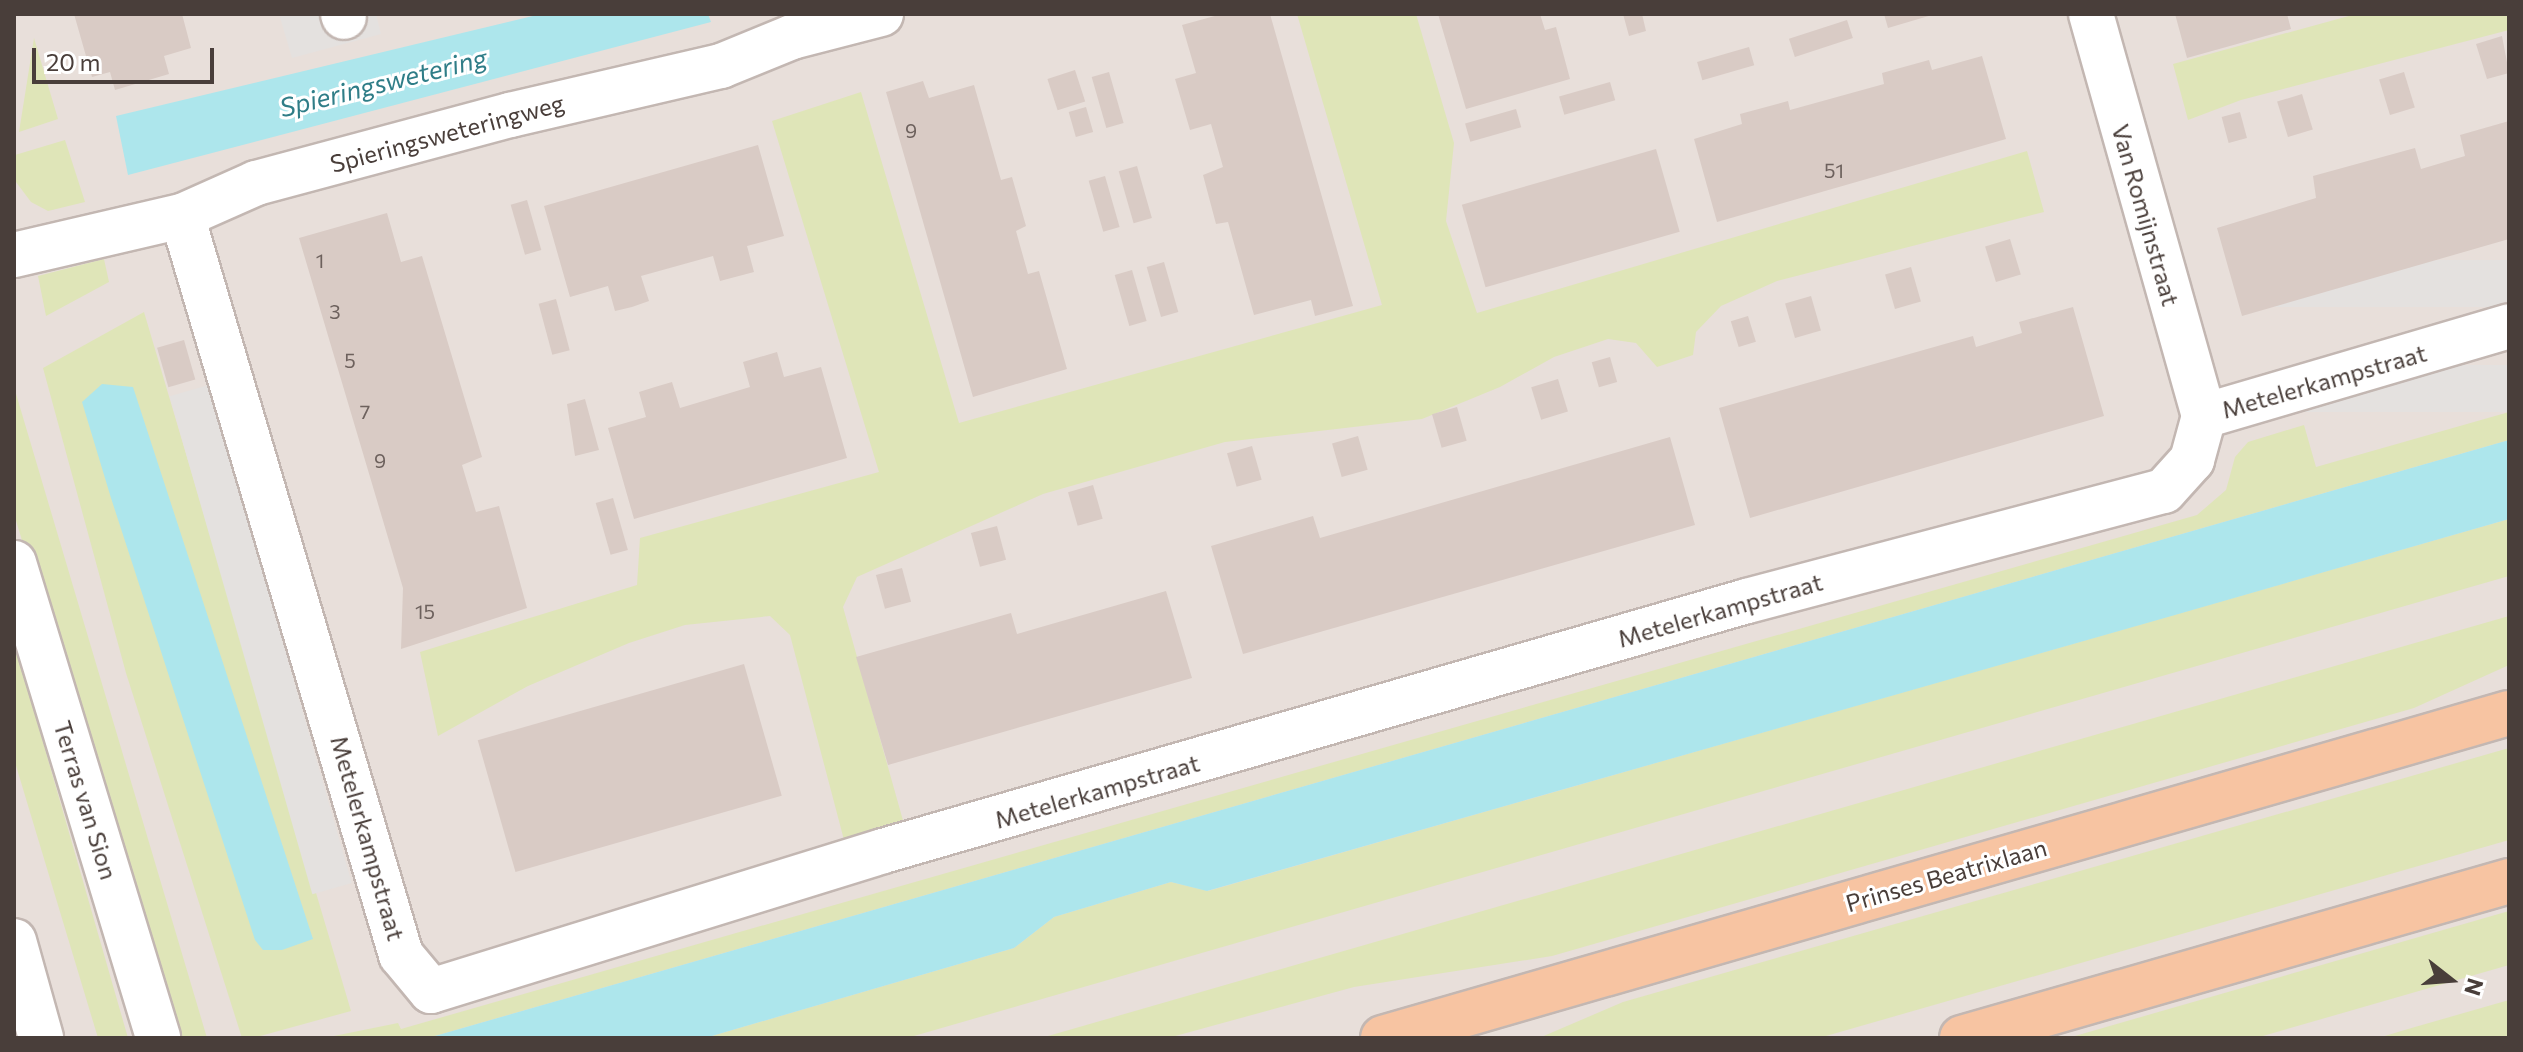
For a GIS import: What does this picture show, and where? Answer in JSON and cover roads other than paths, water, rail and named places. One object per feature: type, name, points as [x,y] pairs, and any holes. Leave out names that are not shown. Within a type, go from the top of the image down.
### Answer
[{"type":"main road","name":"Prinses Beatrixlaan","points":[[1383,1038],[2509,713]]},
{"type":"main road","points":[[1962,1038],[2509,881]]},
{"type":"street","name":"Spieringsweteringweg","points":[[14,255],[182,216],[256,183],[510,115],[721,66],[790,25],[881,14]]},
{"type":"street","name":"Van Romijnstraat","points":[[2091,14],[2204,416]]},
{"type":"street","name":"Metelerkampstraat","points":[[182,216],[401,955],[431,991],[883,851],[1747,601],[2164,491],[2192,460],[2204,416],[2509,326]]},
{"type":"street","name":"Terras van Sion","points":[[14,563],[158,1038]]},
{"type":"street","points":[[14,941],[41,1038]]},
{"type":"water","name":"Spieringswetering","points":[[541,14],[708,14],[711,22],[128,175],[116,116]]},
{"type":"water","points":[[102,384],[133,387],[313,939],[282,950],[263,950],[255,940],[111,498],[82,402]]},
{"type":"water","points":[[2509,440],[2509,519],[1207,891],[1171,882],[1054,917],[1014,948],[705,1038],[428,1038]]}]
